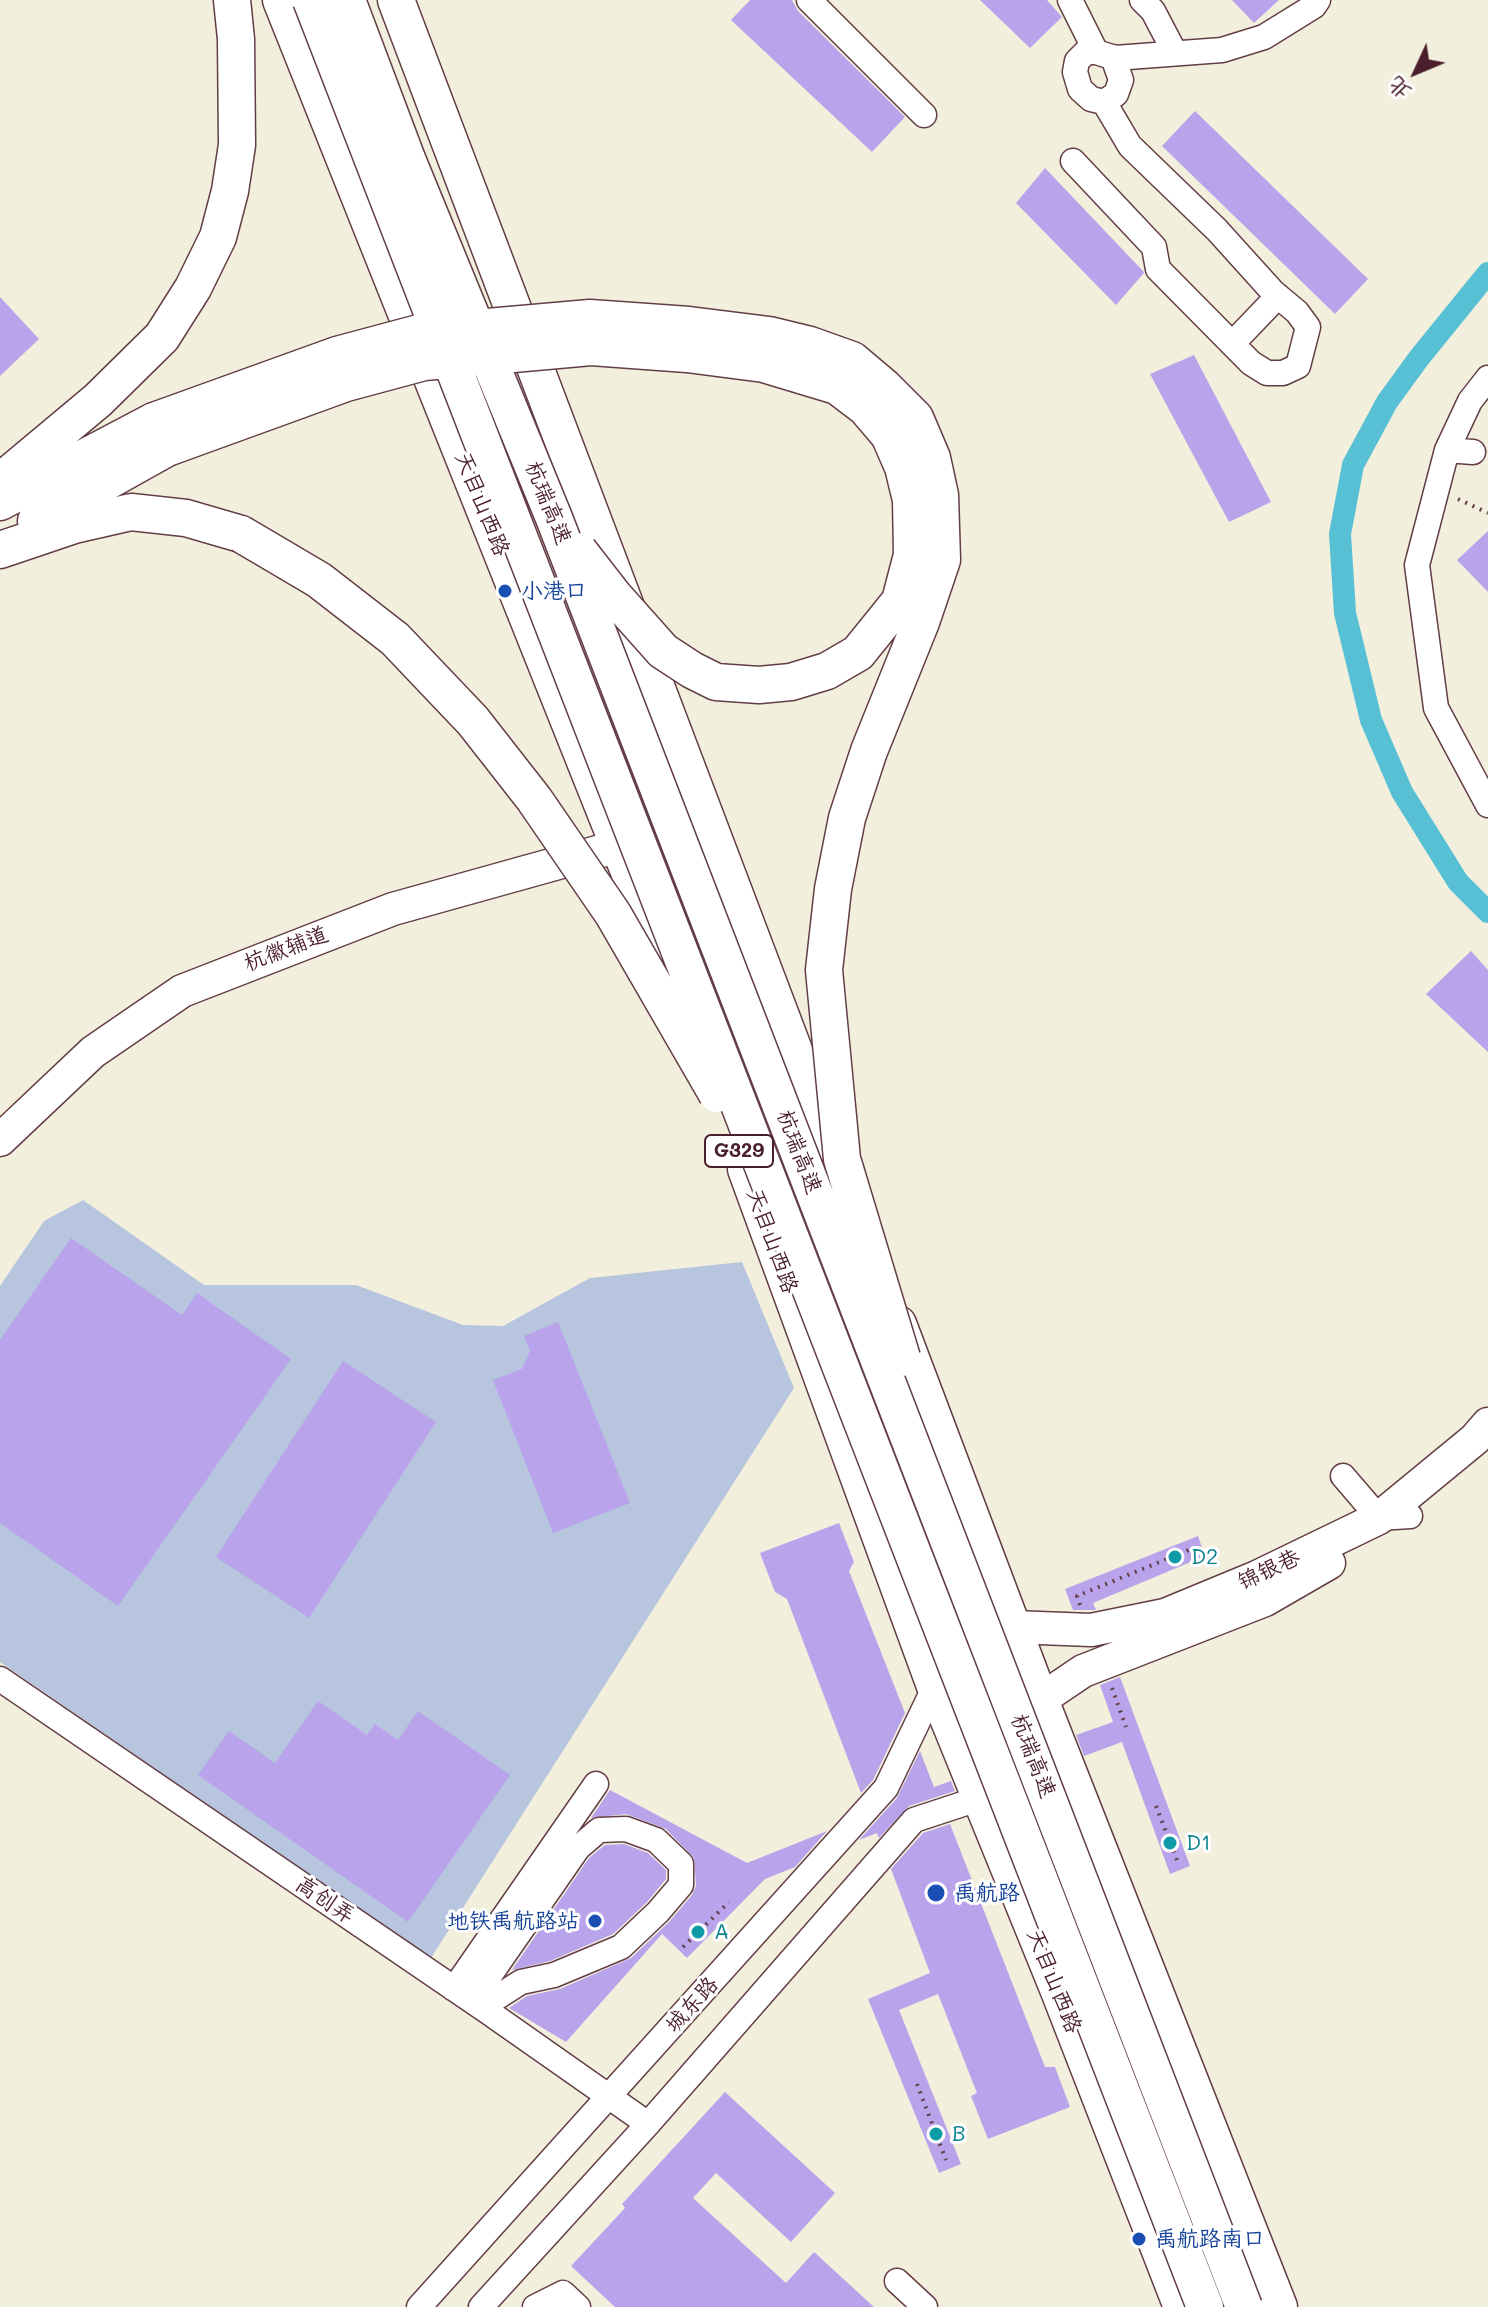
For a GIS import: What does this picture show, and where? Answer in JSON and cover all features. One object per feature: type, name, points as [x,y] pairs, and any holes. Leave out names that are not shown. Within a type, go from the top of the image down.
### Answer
[{"type":"highway","points":[[0,482],[98,400],[162,337],[193,288],[218,237],[230,191],[237,145],[236,39],[232,0]]},
{"type":"highway","name":"天目山西路","points":[[281,0],[724,1111],[935,1686],[1182,2307]]},
{"type":"highway","name":"杭瑞高速","points":[[311,0],[1205,2307]]},
{"type":"highway","name":"杭瑞高速","points":[[347,0],[407,159],[999,1629],[1244,2307]]},
{"type":"highway","points":[[396,0],[999,1629],[1040,1700],[1279,2307]]},
{"type":"highway","points":[[0,502],[161,435],[337,355],[419,333],[590,318],[702,326],[769,335],[852,360],[915,418],[932,458],[940,495],[942,560],[921,622],[869,751],[847,818],[833,889],[824,970],[842,1159],[999,1629]]},
{"type":"highway","points":[[0,542],[161,435],[424,362],[591,347],[687,354],[764,364],[837,386],[866,408],[889,435],[903,467],[911,500],[912,555],[900,601],[858,653],[827,671],[791,682],[759,685],[716,682],[663,651],[614,596],[554,518]]},
{"type":"highway","points":[[0,550],[74,525],[131,512],[186,518],[241,534],[319,580],[395,639],[473,721],[534,799],[613,914],[782,1210]]},
{"type":"main road","name":"杭徽辅道","points":[[0,1140],[93,1052],[182,991],[393,909],[619,846]]},
{"type":"main road","name":"锦银巷","points":[[999,1629],[1091,1630],[1165,1615],[1257,1577],[1395,1517],[1488,1424]]},
{"type":"main road","name":"锦银巷","points":[[1040,1700],[1083,1671],[1167,1641],[1265,1600],[1395,1517],[1488,1447]]},
{"type":"street","points":[[809,0],[924,115]]},
{"type":"street","points":[[1070,0],[1121,80],[1116,94],[1104,102]]},
{"type":"street","points":[[1142,0],[1153,11],[1175,53]]},
{"type":"street","points":[[1073,161],[1154,247],[1158,269],[1251,363],[1267,373],[1283,373],[1298,366],[1308,327],[1297,312],[1130,146],[1104,102],[1091,99],[1080,89],[1075,72],[1077,61],[1086,52],[1104,55],[1222,50],[1264,37],[1314,6],[1318,0]]},
{"type":"street","points":[[1232,344],[1278,296]]},
{"type":"street","points":[[1488,378],[1470,401],[1447,450],[1417,565],[1436,708],[1488,805]]},
{"type":"street","points":[[1447,450],[1473,452]]},
{"type":"street","points":[[1343,1476],[1395,1517]]},
{"type":"street","name":"城东路","points":[[419,2307],[886,1788],[935,1686],[999,1629]]},
{"type":"street","name":"高创弄","points":[[0,1679],[648,2124]]},
{"type":"street","points":[[981,1798],[1040,1700]]},
{"type":"street","points":[[471,2000],[596,1784]]},
{"type":"street","name":"城东路","points":[[481,2307],[648,2124],[914,1820],[981,1798]]},
{"type":"street","points":[[626,1829],[656,1840],[681,1864],[681,1885],[621,1947],[554,1975],[521,1982],[493,2000],[471,2000],[578,1848],[599,1830],[626,1829]]},
{"type":"street","points":[[897,2281],[925,2307]]},
{"type":"street","points":[[535,2307],[563,2293],[578,2307]]},
{"type":"path","points":[[1436,491],[1488,513]]},
{"type":"path","points":[[1135,1573],[1191,1549]]},
{"type":"path","points":[[1156,1806],[1178,1863]]},
{"type":"path","points":[[683,1947],[729,1902]]},
{"type":"path","points":[[917,2084],[946,2160]]},
{"type":"shaded area","points":[[83,1200],[204,1285],[356,1285],[463,1325],[503,1326],[590,1278],[742,1262],[794,1388],[431,1958],[0,1662],[0,1286],[44,1221]]},
{"type":"building","points":[[750,0],[792,0],[798,11],[905,117],[872,152],[731,20]]},
{"type":"building","points":[[980,0],[1047,0],[1062,17],[1030,48]]},
{"type":"building","points":[[1232,0],[1279,0],[1254,23]]},
{"type":"building","points":[[1195,111],[1368,279],[1335,314],[1162,146]]},
{"type":"building","points":[[1045,168],[1143,271],[1116,305],[1016,203]]},
{"type":"building","points":[[0,297],[39,339],[0,376]]},
{"type":"building","points":[[1194,355],[1271,502],[1229,522],[1150,374]]},
{"type":"building","points":[[1488,531],[1488,592],[1457,560]]},
{"type":"building","points":[[1471,951],[1488,970],[1488,1052],[1426,994]]},
{"type":"building","points":[[71,1238],[182,1315],[197,1293],[291,1359],[118,1606],[0,1523],[0,1340]]},
{"type":"building","points":[[558,1322],[630,1503],[553,1533],[493,1380],[522,1369],[530,1351],[524,1336]]},
{"type":"building","points":[[343,1361],[436,1422],[309,1618],[216,1557]]},
{"type":"building","points":[[839,1523],[854,1562],[849,1571],[905,1713],[873,1780],[861,1793],[787,1599],[775,1592],[760,1553]]},
{"type":"building","points":[[1198,1536],[1205,1556],[1093,1603],[1096,1610],[1073,1610],[1065,1589]]},
{"type":"building","points":[[1120,1677],[1190,1866],[1170,1874],[1122,1742],[1084,1756],[1076,1735],[1113,1722],[1100,1685]]},
{"type":"building","points":[[318,1701],[367,1735],[375,1724],[398,1740],[418,1711],[510,1775],[408,1922],[198,1775],[229,1731],[275,1763]]},
{"type":"building","points":[[920,1751],[934,1787],[951,1781],[955,1791],[909,1806],[879,1838],[877,1833],[859,1840],[897,1798]]},
{"type":"building","points":[[610,1790],[747,1863],[827,1831],[795,1867],[765,1879],[687,1958],[662,1934],[566,2042],[509,2008],[527,1996],[560,1989],[631,1958],[669,1922],[696,1886],[694,1858],[666,1829],[626,1814],[591,1818]]},
{"type":"building","points":[[950,1824],[1045,2067],[1055,2067],[1070,2107],[988,2139],[971,2096],[977,2093],[938,1994],[899,2010],[961,2164],[939,2173],[868,1999],[930,1973],[891,1869],[923,1833]]},
{"type":"building","points":[[624,1844],[648,1853],[666,1870],[666,1879],[647,1902],[613,1934],[550,1961],[512,1970],[589,1858],[605,1845]]},
{"type":"building","points":[[725,2092],[835,2193],[791,2242],[716,2173],[693,2198],[786,2283],[814,2252],[874,2307],[615,2307],[571,2266],[625,2208],[622,2204]]},
{"type":"waterway","points":[[1488,273],[1387,402],[1353,465],[1340,534],[1345,613],[1371,720],[1402,792],[1458,882],[1488,912]]},
{"type":"place","name":"小港口","points":[[505,591]]},
{"type":"place","name":"D2","points":[[1175,1557]]},
{"type":"place","name":"D1","points":[[1170,1843]]},
{"type":"place","name":"禹航路","points":[[936,1893]]},
{"type":"place","name":"地铁禹航路站","points":[[595,1921]]},
{"type":"place","name":"A","points":[[698,1932]]},
{"type":"place","name":"B","points":[[936,2134]]},
{"type":"place","name":"禹航路南口","points":[[1139,2239]]}]
